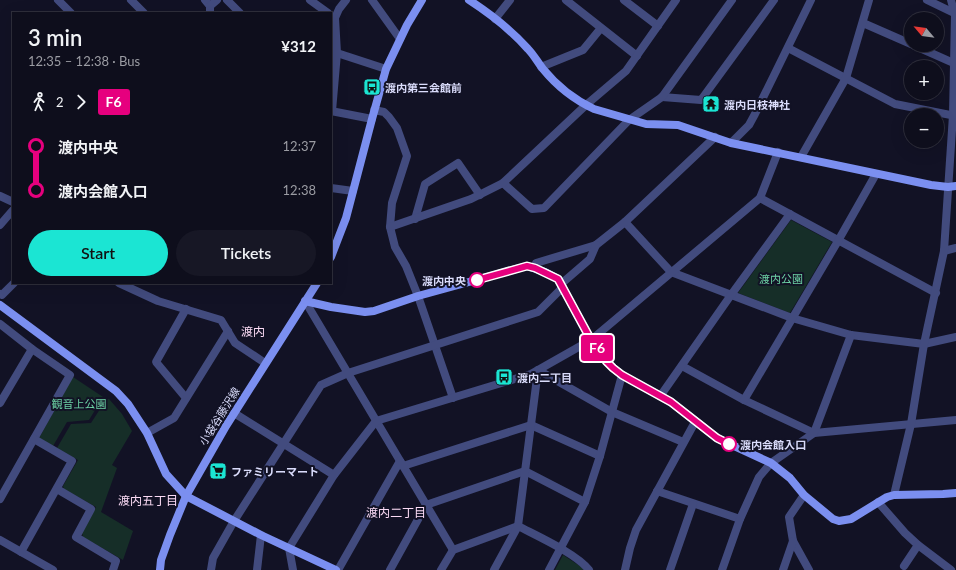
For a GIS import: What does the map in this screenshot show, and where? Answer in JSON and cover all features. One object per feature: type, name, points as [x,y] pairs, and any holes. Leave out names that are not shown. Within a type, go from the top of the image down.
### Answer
[{"type":"street","points":[[58,0],[70,12]]},
{"type":"street","points":[[131,0],[143,12]]},
{"type":"street","points":[[208,6],[217,0]]},
{"type":"street","points":[[227,0],[239,12]]},
{"type":"street","points":[[310,0],[328,12]]},
{"type":"street","points":[[346,0],[332,15],[337,53],[332,111],[372,119]]},
{"type":"street","points":[[372,0],[400,38]]},
{"type":"street","points":[[332,254],[346,218],[386,69],[400,38],[422,0]]},
{"type":"street","points":[[469,0],[495,19],[528,49],[541,67],[557,84],[594,109],[646,124],[678,125],[731,143],[931,186],[952,186]]},
{"type":"street","points":[[495,19],[510,0]]},
{"type":"street","points":[[566,0],[637,56]]},
{"type":"street","points":[[624,0],[658,26]]},
{"type":"street","points":[[390,227],[471,199],[503,183],[586,105],[626,71],[676,0]]},
{"type":"street","points":[[503,183],[532,209],[544,208],[629,120],[662,97],[732,0]]},
{"type":"street","points":[[662,97],[701,100],[774,0]]},
{"type":"street","points":[[731,143],[749,125],[812,0]]},
{"type":"street","points":[[801,157],[846,78],[869,0]]},
{"type":"street","points":[[927,0],[955,14]]},
{"type":"street","points":[[894,495],[911,424],[924,344],[944,251],[952,186],[955,14],[951,0]]},
{"type":"street","points":[[863,23],[904,41]]},
{"type":"street","points":[[541,67],[583,50],[601,28]]},
{"type":"street","points":[[788,48],[895,104],[954,115]]},
{"type":"street","points":[[928,52],[955,64]]},
{"type":"street","points":[[337,53],[386,69]]},
{"type":"street","points":[[374,110],[384,112],[390,116],[397,128],[407,156],[392,203],[390,227],[395,247],[406,266],[418,296],[453,398]]},
{"type":"street","points":[[535,268],[536,262],[596,245],[625,222],[715,138]]},
{"type":"street","points":[[293,570],[289,548],[334,475],[376,421],[531,374],[591,340],[760,198],[778,152]]},
{"type":"street","points":[[415,218],[425,184],[458,163],[480,194]]},
{"type":"street","points":[[744,400],[876,174]]},
{"type":"street","points":[[332,188],[353,191]]},
{"type":"street","points":[[0,196],[12,202]]},
{"type":"street","points":[[760,198],[936,293]]},
{"type":"street","points":[[0,225],[12,211]]},
{"type":"street","points":[[661,395],[790,214]]},
{"type":"street","points":[[625,222],[671,272],[792,318],[851,335],[924,344],[956,337]]},
{"type":"street","points":[[211,570],[213,558],[234,521],[321,385],[348,373],[538,312],[590,259],[596,245]]},
{"type":"street","points":[[944,251],[956,248]]},
{"type":"street","points":[[305,301],[331,307],[366,312],[374,311],[418,296],[527,266],[535,268],[558,279],[591,340],[606,361],[622,375],[661,395],[717,438],[771,463],[790,478],[804,495],[832,519],[839,521],[857,516],[878,502],[894,495],[956,493]]},
{"type":"street","points":[[0,294],[2,295],[13,284]]},
{"type":"street","points":[[121,284],[158,301],[221,320],[235,343],[265,363]]},
{"type":"street","name":"小袋谷藤沢線","points":[[160,570],[161,560],[170,534],[186,496],[234,413],[316,284]]},
{"type":"street","points":[[305,301],[453,550]]},
{"type":"street","points":[[0,305],[116,391],[128,404],[147,433],[166,474],[186,496],[261,535],[337,570],[402,464],[531,425],[600,456]]},
{"type":"street","points":[[186,309],[156,362],[186,398]]},
{"type":"street","points":[[0,324],[32,349],[70,375],[0,499]]},
{"type":"street","points":[[147,433],[174,418],[228,331]]},
{"type":"street","points":[[814,433],[851,335]]},
{"type":"street","points":[[0,403],[32,349]]},
{"type":"street","points":[[682,366],[744,400],[814,433]]},
{"type":"street","points":[[538,370],[612,412],[683,442]]},
{"type":"street","points":[[494,570],[518,526],[538,370]]},
{"type":"street","points":[[549,570],[585,502],[600,456],[622,375]]},
{"type":"street","points":[[234,413],[334,475]]},
{"type":"street","points":[[722,570],[740,519],[759,477],[771,463],[814,433],[956,420]]},
{"type":"street","points":[[625,570],[636,530],[695,422]]},
{"type":"street","points":[[21,552],[72,461],[34,439]]},
{"type":"street","points":[[390,570],[426,506],[525,471],[585,502]]},
{"type":"street","points":[[57,489],[91,509],[76,537],[116,561],[113,570]]},
{"type":"street","points":[[657,491],[740,519]]},
{"type":"street","points":[[804,495],[789,517],[793,540],[809,570]]},
{"type":"street","points":[[878,502],[918,545],[951,570]]},
{"type":"street","points":[[670,570],[693,504]]},
{"type":"street","points":[[441,570],[453,550],[518,526],[561,549],[585,564],[589,570]]},
{"type":"street","points":[[257,570],[261,535]]},
{"type":"street","points":[[0,540],[53,570]]},
{"type":"street","points":[[783,570],[793,540]]},
{"type":"street","points":[[904,566],[918,545]]},
{"type":"green space","name":"渡内公園","points":[[791,220],[832,242],[790,313],[738,293]]},
{"type":"green space","name":"観音上公園","points":[[73,377],[103,397],[89,420],[67,422],[53,446],[39,438]]},
{"type":"green space","points":[[109,399],[122,414],[132,431],[112,465],[117,468],[101,512],[133,531],[123,560],[83,537],[82,533],[96,507],[64,489],[63,486],[78,460],[57,448],[71,424],[91,423],[106,400]]},
{"type":"green space","points":[[563,555],[583,568],[585,570],[555,570]]},
{"type":"bus line","name":"F6","points":[[477,280],[527,266],[545,272],[558,279],[591,340],[606,361],[622,375],[661,395],[717,438],[729,444]]},
{"type":"place","name":"渡内第三会館前","points":[[372,87]]},
{"type":"place","name":"渡内日枝神社","points":[[711,104]]},
{"type":"place","name":"渡内中央","points":[[477,280]]},
{"type":"place","name":"渡内二丁目","points":[[504,377]]},
{"type":"place","name":"渡内会館入口","points":[[729,444]]},
{"type":"place","name":"ファミリーマート","points":[[218,471]]},
{"type":"district","name":"渡内","points":[[253,331]]},
{"type":"district","name":"渡内五丁目","points":[[148,500]]},
{"type":"district","name":"渡内二丁目","points":[[396,512]]}]
